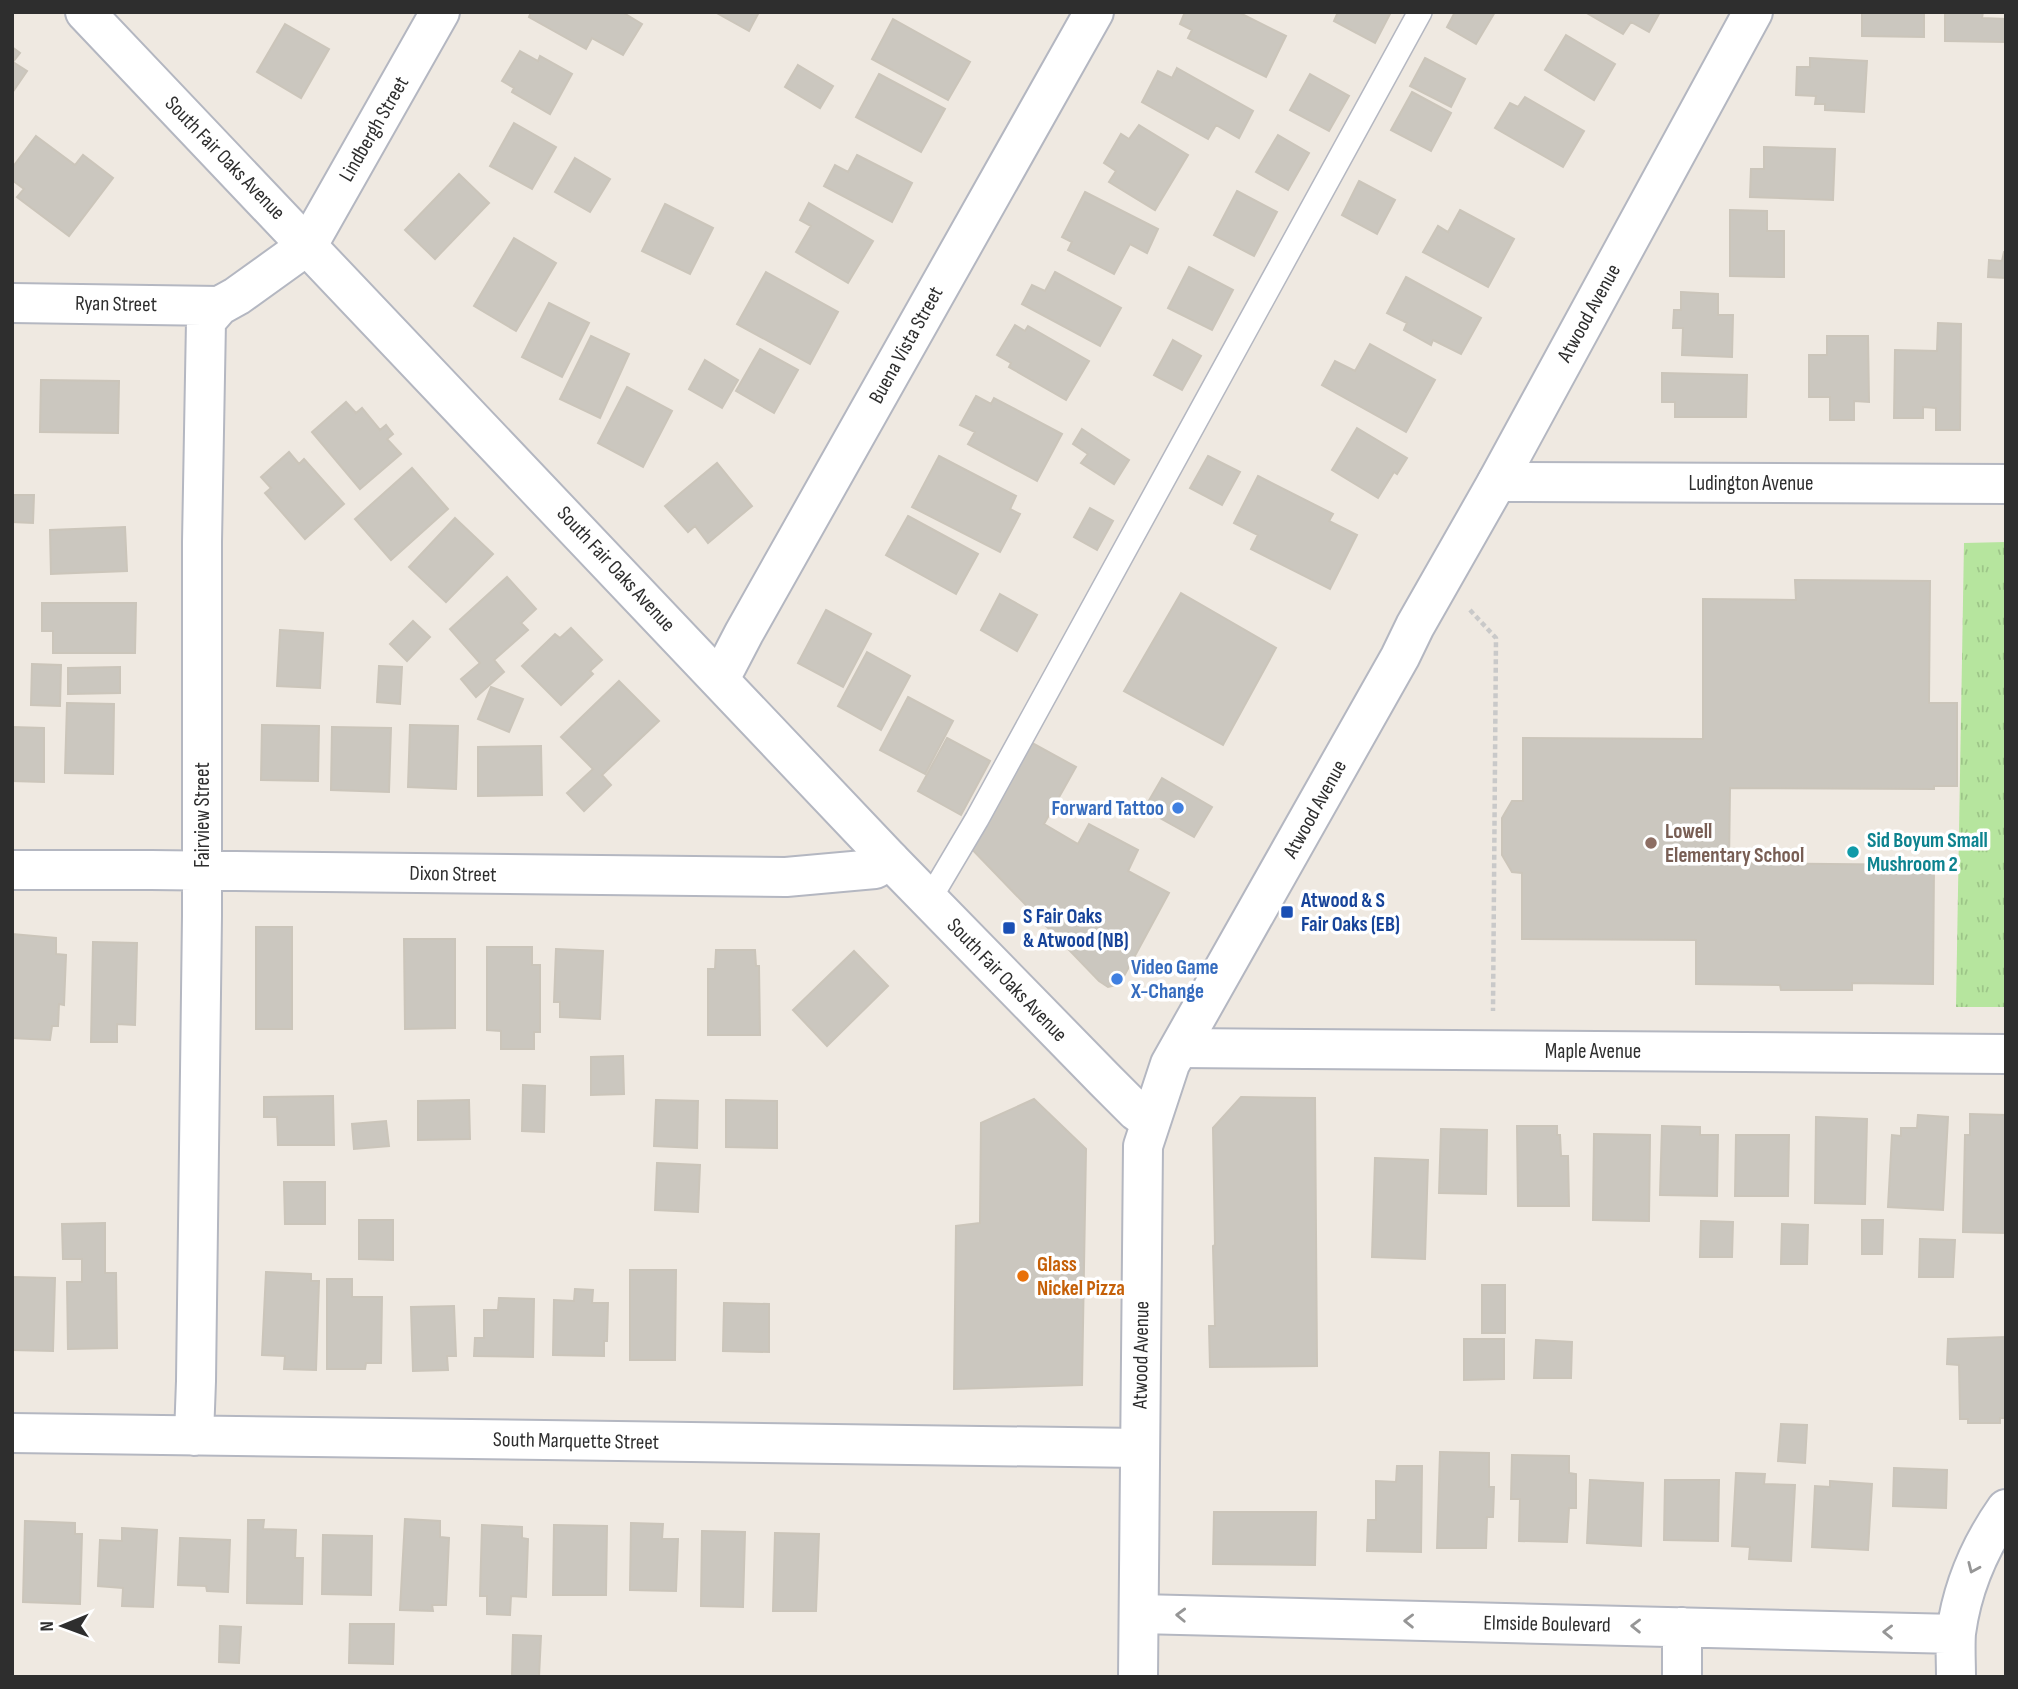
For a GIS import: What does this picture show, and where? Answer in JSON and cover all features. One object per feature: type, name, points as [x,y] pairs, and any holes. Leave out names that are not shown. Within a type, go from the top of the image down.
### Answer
[{"type":"street","name":"South Fair Oaks Avenue","points":[[85,12],[890,860],[1086,1061],[1136,1111],[1151,1122]]},
{"type":"street","name":"Lindbergh Street","points":[[308,245],[440,12]]},
{"type":"street","name":"Buena Vista Street","points":[[720,679],[1094,12]]},
{"type":"street","name":"Atwood Avenue","points":[[1138,1677],[1143,1146],[1170,1064],[1497,482],[1753,12]]},
{"type":"street","points":[[219,306],[308,245]]},
{"type":"street","name":"Ryan Street","points":[[12,303],[219,306]]},
{"type":"street","name":"Fairview Street","points":[[194,1436],[202,871],[205,346],[206,321],[219,306]]},
{"type":"street","name":"Ludington Avenue","points":[[1497,482],[2006,484]]},
{"type":"street","name":"Dixon Street","points":[[12,870],[786,877],[875,869],[890,860]]},
{"type":"street","name":"Maple Avenue","points":[[1180,1048],[2006,1054]]},
{"type":"street","name":"South Marquette Street","points":[[12,1433],[1140,1448]]},
{"type":"street","points":[[1956,1677],[1956,1634],[1968,1581],[1990,1532],[2006,1508]]},
{"type":"street","name":"Elmside Boulevard","points":[[1139,1614],[1956,1634]]},
{"type":"street","points":[[1682,1627],[1682,1677]]},
{"type":"lane","points":[[929,900],[977,819],[1420,12]]},
{"type":"path","points":[[1471,610],[1496,638],[1493,1015]]},
{"type":"green space","points":[[2006,542],[2006,1007],[1956,1007],[1964,543]]},
{"type":"building","points":[[531,12],[622,12],[642,24],[623,55],[592,38],[586,49],[529,17]]},
{"type":"building","points":[[715,12],[759,12],[749,31]]},
{"type":"building","points":[[1185,12],[1238,12],[1286,36],[1266,77],[1188,38],[1192,30],[1180,24]]},
{"type":"building","points":[[1338,12],[1391,12],[1375,43],[1334,21]]},
{"type":"building","points":[[1455,12],[1495,12],[1476,44],[1447,27]]},
{"type":"building","points":[[1585,12],[1660,12],[1649,32],[1631,22],[1623,34]]},
{"type":"building","points":[[1862,12],[1924,12],[1924,37],[1862,36]]},
{"type":"building","points":[[1945,12],[1983,12],[1982,18],[2006,19],[2006,42],[1945,41]]},
{"type":"building","points":[[893,19],[970,62],[948,100],[872,59]]},
{"type":"building","points":[[285,24],[329,49],[301,98],[257,72]]},
{"type":"building","points":[[1566,35],[1615,64],[1594,100],[1545,70]]},
{"type":"building","points":[[12,47],[20,53],[13,62],[27,71],[12,93]]},
{"type":"building","points":[[520,51],[538,61],[540,56],[572,74],[550,114],[512,92],[514,88],[502,81]]},
{"type":"building","points":[[1425,58],[1465,79],[1451,107],[1410,86]]},
{"type":"building","points":[[1810,58],[1867,61],[1864,112],[1825,110],[1825,104],[1815,104],[1816,96],[1796,95],[1797,67],[1810,67]]},
{"type":"building","points":[[798,65],[833,86],[820,108],[785,87]]},
{"type":"building","points":[[1177,68],[1253,111],[1239,138],[1216,125],[1208,139],[1142,102],[1158,71],[1172,78]]},
{"type":"building","points":[[879,74],[945,109],[921,152],[856,117]]},
{"type":"building","points":[[1310,74],[1349,96],[1329,131],[1290,110]]},
{"type":"building","points":[[1412,92],[1451,113],[1431,151],[1391,130]]},
{"type":"building","points":[[1525,97],[1584,131],[1563,167],[1495,128],[1510,103],[1518,107]]},
{"type":"building","points":[[514,123],[556,147],[532,189],[490,166]]},
{"type":"building","points":[[1139,125],[1188,155],[1155,210],[1109,182],[1116,171],[1104,163],[1121,134],[1129,139]]},
{"type":"building","points":[[1278,135],[1309,153],[1288,190],[1256,172]]},
{"type":"building","points":[[36,136],[75,165],[83,155],[113,178],[69,236],[17,197],[24,189],[12,180],[12,168]]},
{"type":"building","points":[[1764,147],[1835,149],[1833,200],[1750,197],[1751,169],[1764,169]]},
{"type":"building","points":[[857,155],[912,183],[892,222],[824,186],[835,165],[848,172]]},
{"type":"building","points":[[575,158],[610,179],[590,212],[555,192]]},
{"type":"building","points":[[459,174],[489,203],[435,259],[405,230]]},
{"type":"building","points":[[1359,181],[1395,200],[1377,234],[1342,215]]},
{"type":"building","points":[[1237,191],[1277,212],[1254,256],[1214,235]]},
{"type":"building","points":[[1085,192],[1158,229],[1147,253],[1130,244],[1114,274],[1068,250],[1072,242],[1062,237]]},
{"type":"building","points":[[809,203],[873,241],[848,283],[796,252],[811,226],[800,220]]},
{"type":"building","points":[[665,204],[713,228],[690,274],[642,251]]},
{"type":"building","points":[[1460,210],[1514,239],[1488,287],[1423,252],[1438,226],[1448,232]]},
{"type":"building","points":[[1730,210],[1767,211],[1767,231],[1784,231],[1784,277],[1730,276]]},
{"type":"building","points":[[514,238],[556,263],[516,331],[474,306]]},
{"type":"building","points":[[2004,252],[2006,278],[1988,277],[1989,260],[2002,261]]},
{"type":"building","points":[[1189,267],[1233,290],[1212,330],[1168,308]]},
{"type":"building","points":[[766,272],[838,312],[810,364],[737,324]]},
{"type":"building","points":[[1055,272],[1121,308],[1100,346],[1022,304],[1032,285],[1045,291]]},
{"type":"building","points":[[1406,277],[1481,318],[1461,354],[1433,340],[1431,345],[1404,330],[1407,323],[1387,313]]},
{"type":"building","points":[[1681,292],[1718,294],[1718,315],[1733,315],[1732,357],[1682,355],[1683,328],[1673,328],[1674,310],[1681,310]]},
{"type":"building","points":[[549,303],[589,323],[562,377],[522,357]]},
{"type":"building","points":[[1938,323],[1961,324],[1960,430],[1936,430],[1936,408],[1923,407],[1923,418],[1894,418],[1895,350],[1937,351]]},
{"type":"building","points":[[1015,325],[1025,331],[1028,326],[1089,361],[1066,400],[1009,367],[1011,363],[997,355]]},
{"type":"building","points":[[591,336],[629,354],[600,418],[560,399]]},
{"type":"building","points":[[1827,336],[1868,336],[1869,402],[1854,401],[1854,420],[1830,420],[1830,397],[1809,397],[1809,355],[1827,355]]},
{"type":"building","points":[[1173,340],[1201,356],[1182,390],[1154,375]]},
{"type":"building","points":[[1370,344],[1435,380],[1406,432],[1322,385],[1335,361],[1355,371]]},
{"type":"building","points":[[760,349],[798,370],[774,413],[736,391]]},
{"type":"building","points":[[705,360],[738,380],[722,408],[689,389]]},
{"type":"building","points":[[1662,373],[1747,375],[1746,417],[1675,417],[1675,402],[1662,402]]},
{"type":"building","points":[[41,380],[119,381],[118,433],[40,432]]},
{"type":"building","points":[[627,387],[672,411],[643,467],[598,443]]},
{"type":"building","points":[[976,396],[991,404],[994,398],[1062,434],[1037,481],[968,444],[975,432],[960,425]]},
{"type":"building","points":[[346,402],[356,413],[362,408],[380,430],[386,425],[393,434],[387,439],[401,454],[360,489],[312,432]]},
{"type":"building","points":[[1357,428],[1407,458],[1397,474],[1394,472],[1378,498],[1332,470]]},
{"type":"building","points":[[1082,429],[1129,460],[1114,484],[1081,463],[1088,454],[1073,444]]},
{"type":"building","points":[[289,452],[299,464],[304,459],[344,504],[305,539],[265,493],[271,488],[261,477]]},
{"type":"building","points":[[939,456],[1016,496],[1010,509],[1020,514],[1000,552],[912,507]]},
{"type":"building","points":[[1208,456],[1240,472],[1222,505],[1190,488]]},
{"type":"building","points":[[717,463],[752,506],[708,543],[695,526],[688,532],[665,506]]},
{"type":"building","points":[[412,468],[448,509],[391,560],[355,519]]},
{"type":"building","points":[[1258,476],[1333,514],[1329,521],[1357,535],[1330,589],[1251,549],[1258,535],[1234,523]]},
{"type":"building","points":[[12,495],[34,495],[33,523],[12,522]]},
{"type":"building","points":[[1090,508],[1113,521],[1097,550],[1074,537]]},
{"type":"building","points":[[908,516],[978,554],[956,594],[886,555]]},
{"type":"building","points":[[455,518],[493,554],[446,602],[409,567]]},
{"type":"building","points":[[125,527],[127,571],[51,574],[50,530]]},
{"type":"building","points":[[507,577],[536,609],[521,623],[528,630],[494,660],[504,672],[476,697],[461,679],[480,663],[450,629]]},
{"type":"building","name":"Lowell Elementary School","points":[[1795,580],[1930,581],[1929,703],[1957,703],[1957,786],[1934,786],[1934,789],[1730,788],[1729,863],[1934,865],[1933,984],[1852,983],[1852,990],[1781,990],[1780,985],[1696,984],[1696,940],[1522,939],[1522,873],[1512,872],[1502,855],[1502,818],[1512,801],[1523,801],[1523,738],[1703,739],[1703,599],[1796,600]]},
{"type":"building","points":[[1181,593],[1276,648],[1223,745],[1124,691]]},
{"type":"building","points":[[1000,594],[1037,615],[1017,651],[981,630]]},
{"type":"building","points":[[42,603],[136,603],[135,653],[53,653],[53,631],[42,631]]},
{"type":"building","points":[[826,610],[871,634],[843,687],[798,663]]},
{"type":"building","points":[[413,621],[430,637],[407,661],[390,644]]},
{"type":"building","points":[[571,628],[602,660],[590,671],[593,674],[561,705],[522,666],[555,634],[560,638]]},
{"type":"building","points":[[280,630],[323,633],[320,688],[277,686]]},
{"type":"building","points":[[867,652],[910,676],[881,730],[838,706]]},
{"type":"building","points":[[32,664],[61,665],[60,706],[31,705]]},
{"type":"building","points":[[379,666],[402,667],[400,704],[377,702]]},
{"type":"building","points":[[120,667],[120,693],[68,694],[68,668]]},
{"type":"building","points":[[619,681],[659,721],[602,775],[611,785],[584,811],[567,793],[593,769],[561,737]]},
{"type":"building","points":[[491,687],[523,699],[509,732],[478,719]]},
{"type":"building","points":[[908,697],[953,721],[925,774],[880,750]]},
{"type":"building","points":[[67,703],[114,704],[113,774],[65,773]]},
{"type":"building","points":[[262,725],[319,726],[318,781],[261,780]]},
{"type":"building","points":[[410,725],[458,726],[456,789],[408,787]]},
{"type":"building","points":[[12,727],[44,728],[44,782],[12,781]]},
{"type":"building","points":[[332,727],[391,728],[389,792],[331,790]]},
{"type":"building","points":[[947,738],[990,761],[961,815],[918,791]]},
{"type":"building","points":[[1023,738],[1076,767],[1044,824],[1078,844],[1089,824],[1138,850],[1128,871],[1169,893],[1123,978],[1116,985],[1108,987],[1099,981],[966,843]]},
{"type":"building","points":[[541,746],[542,795],[478,796],[478,747]]},
{"type":"building","name":"Forward Tattoo","points":[[1162,778],[1212,807],[1194,837],[1144,809]]},
{"type":"building","points":[[256,927],[292,927],[292,1029],[256,1029]]},
{"type":"building","points":[[12,934],[56,938],[56,954],[66,955],[64,1005],[59,1004],[58,1026],[52,1026],[50,1040],[12,1038]]},
{"type":"building","points":[[404,939],[455,939],[455,1028],[405,1029]]},
{"type":"building","points":[[93,942],[137,943],[135,1025],[117,1024],[117,1042],[91,1042]]},
{"type":"building","points":[[487,947],[532,947],[532,965],[540,965],[540,1032],[534,1032],[534,1049],[501,1049],[501,1031],[487,1030]]},
{"type":"building","points":[[556,949],[603,951],[600,1019],[560,1017],[560,1002],[554,1002]]},
{"type":"building","points":[[716,950],[755,950],[756,966],[759,966],[760,1035],[708,1035],[708,969],[715,969]]},
{"type":"building","points":[[854,951],[888,986],[827,1046],[793,1010]]},
{"type":"building","points":[[623,1056],[624,1094],[591,1095],[591,1057]]},
{"type":"building","points":[[523,1085],[545,1086],[544,1132],[522,1131]]},
{"type":"building","points":[[333,1096],[334,1145],[278,1145],[277,1117],[264,1117],[264,1097]]},
{"type":"building","points":[[1241,1097],[1315,1098],[1317,1366],[1210,1367],[1209,1326],[1215,1326],[1213,1128]]},
{"type":"building","points":[[1034,1099],[1086,1149],[1082,1385],[954,1389],[956,1226],[980,1223],[981,1123]]},
{"type":"building","points":[[469,1100],[470,1139],[418,1140],[418,1101]]},
{"type":"building","points":[[656,1100],[698,1101],[697,1148],[654,1146]]},
{"type":"building","points":[[726,1100],[777,1101],[777,1148],[726,1147]]},
{"type":"building","points":[[1970,1114],[2006,1115],[2006,1233],[1963,1232],[1965,1135],[1970,1135]]},
{"type":"building","points":[[1918,1115],[1948,1117],[1943,1210],[1888,1207],[1892,1135],[1901,1136],[1901,1128],[1917,1128]]},
{"type":"building","points":[[1816,1117],[1867,1119],[1865,1204],[1815,1203]]},
{"type":"building","points":[[386,1121],[389,1146],[354,1149],[352,1124]]},
{"type":"building","points":[[1517,1126],[1557,1126],[1561,1156],[1568,1156],[1569,1206],[1518,1206]]},
{"type":"building","points":[[1662,1126],[1700,1127],[1700,1135],[1718,1135],[1717,1196],[1660,1195]]},
{"type":"building","points":[[1441,1129],[1487,1130],[1486,1194],[1439,1193]]},
{"type":"building","points":[[1594,1134],[1650,1135],[1649,1221],[1593,1220]]},
{"type":"building","points":[[1736,1135],[1789,1135],[1788,1196],[1735,1196]]},
{"type":"building","points":[[1375,1158],[1428,1160],[1425,1259],[1372,1257]]},
{"type":"building","points":[[657,1163],[700,1165],[698,1212],[655,1210]]},
{"type":"building","points":[[284,1182],[325,1182],[325,1224],[285,1224]]},
{"type":"building","points":[[359,1220],[393,1220],[393,1260],[359,1259]]},
{"type":"building","points":[[1862,1220],[1883,1220],[1882,1254],[1862,1254]]},
{"type":"building","points":[[1701,1221],[1733,1222],[1732,1257],[1700,1257]]},
{"type":"building","points":[[105,1223],[105,1273],[116,1273],[117,1348],[68,1349],[67,1282],[82,1282],[82,1259],[63,1259],[62,1224]]},
{"type":"building","points":[[1782,1224],[1808,1225],[1807,1264],[1781,1264]]},
{"type":"building","points":[[1920,1239],[1955,1240],[1953,1277],[1919,1277]]},
{"type":"building","points":[[630,1270],[676,1270],[675,1360],[630,1360]]},
{"type":"building","points":[[266,1272],[311,1274],[311,1281],[319,1281],[316,1370],[284,1369],[285,1356],[262,1355]]},
{"type":"building","points":[[12,1277],[55,1278],[53,1351],[12,1350]]},
{"type":"building","points":[[327,1279],[352,1279],[352,1297],[382,1297],[381,1363],[366,1363],[365,1369],[327,1369]]},
{"type":"building","points":[[1482,1285],[1505,1285],[1505,1333],[1482,1333]]},
{"type":"building","points":[[575,1289],[593,1290],[592,1303],[608,1303],[604,1356],[553,1355],[554,1300],[574,1301]]},
{"type":"building","points":[[499,1298],[534,1299],[533,1357],[474,1356],[475,1338],[484,1338],[484,1310],[498,1310]]},
{"type":"building","points":[[724,1303],[769,1304],[769,1352],[723,1351]]},
{"type":"building","points":[[454,1306],[456,1356],[447,1356],[448,1370],[413,1371],[411,1307]]},
{"type":"building","points":[[2006,1337],[2006,1418],[2000,1418],[2000,1423],[1968,1423],[1968,1419],[1960,1419],[1959,1365],[1947,1364],[1948,1339]]},
{"type":"building","points":[[1464,1339],[1504,1339],[1504,1379],[1464,1380]]},
{"type":"building","points":[[1536,1340],[1572,1342],[1571,1378],[1534,1378]]},
{"type":"building","points":[[1781,1424],[1807,1425],[1805,1463],[1778,1461]]},
{"type":"building","points":[[1440,1452],[1489,1453],[1489,1487],[1494,1487],[1493,1517],[1487,1517],[1486,1548],[1437,1548]]},
{"type":"building","points":[[1512,1455],[1569,1456],[1569,1473],[1576,1474],[1576,1508],[1569,1508],[1567,1542],[1519,1541],[1520,1499],[1511,1499]]},
{"type":"building","points":[[1397,1466],[1422,1466],[1421,1552],[1367,1551],[1368,1520],[1376,1520],[1376,1481],[1396,1482]]},
{"type":"building","points":[[1894,1468],[1947,1470],[1946,1508],[1893,1506]]},
{"type":"building","points":[[1736,1473],[1765,1474],[1764,1484],[1795,1485],[1791,1561],[1749,1559],[1750,1547],[1732,1546]]},
{"type":"building","points":[[1590,1480],[1643,1483],[1641,1546],[1587,1543]]},
{"type":"building","points":[[1665,1480],[1719,1480],[1718,1541],[1664,1540]]},
{"type":"building","points":[[1830,1481],[1872,1484],[1868,1550],[1812,1547],[1815,1486],[1830,1487]]},
{"type":"building","points":[[1214,1512],[1316,1512],[1315,1565],[1213,1564]]},
{"type":"building","points":[[405,1519],[440,1521],[440,1537],[449,1538],[446,1605],[432,1605],[433,1611],[400,1610]]},
{"type":"building","points":[[248,1520],[264,1520],[263,1529],[296,1530],[295,1558],[303,1558],[302,1604],[247,1603]]},
{"type":"building","points":[[25,1521],[75,1523],[75,1534],[82,1534],[80,1604],[23,1602]]},
{"type":"building","points":[[631,1523],[663,1524],[662,1539],[678,1539],[676,1591],[630,1590]]},
{"type":"building","points":[[482,1525],[522,1527],[522,1538],[528,1539],[526,1597],[511,1596],[510,1615],[487,1614],[487,1596],[480,1596]]},
{"type":"building","points":[[554,1525],[607,1526],[606,1595],[553,1595]]},
{"type":"building","points":[[122,1528],[157,1530],[153,1607],[122,1606],[123,1588],[98,1586],[100,1540],[122,1541]]},
{"type":"building","points":[[702,1531],[745,1532],[743,1607],[701,1606]]},
{"type":"building","points":[[775,1533],[819,1534],[816,1611],[773,1611]]},
{"type":"building","points":[[323,1535],[372,1536],[371,1595],[322,1594]]},
{"type":"building","points":[[180,1538],[230,1540],[228,1592],[207,1591],[206,1586],[178,1585]]},
{"type":"building","points":[[350,1624],[394,1624],[393,1664],[349,1663]]},
{"type":"building","points":[[220,1626],[241,1627],[239,1663],[219,1662]]},
{"type":"building","points":[[513,1635],[541,1636],[539,1677],[512,1677]]},
{"type":"place","name":"Forward Tattoo","points":[[1178,808]]},
{"type":"place","name":"Lowell Elementary School","points":[[1651,843]]},
{"type":"place","name":"Sid Boyum Small Mushroom 2","points":[[1853,852]]},
{"type":"place","name":"Atwood & S Fair Oaks (EB)","points":[[1287,912]]},
{"type":"place","name":"S Fair Oaks & Atwood (NB)","points":[[1009,928]]},
{"type":"place","name":"Video Game X-Change","points":[[1117,979]]},
{"type":"place","name":"Glass Nickel Pizza","points":[[1023,1276]]}]
